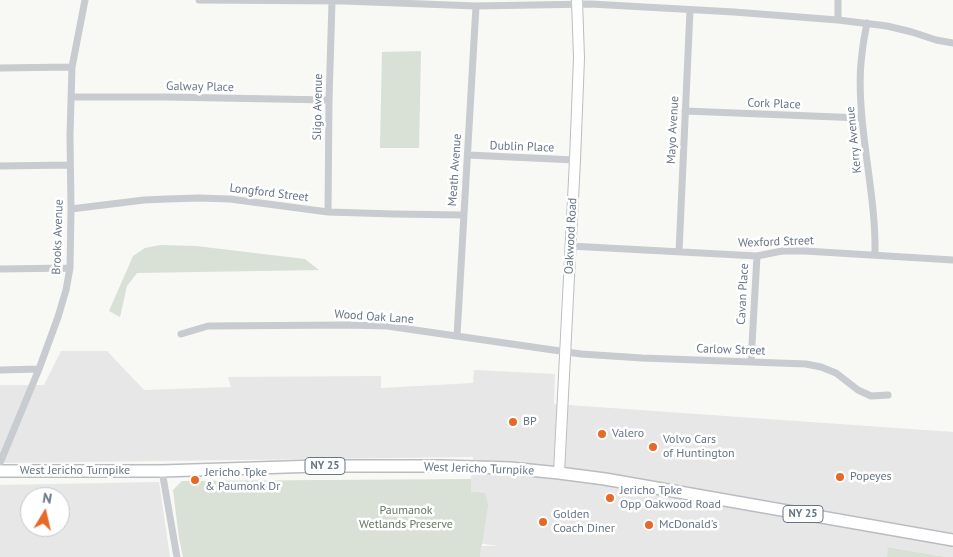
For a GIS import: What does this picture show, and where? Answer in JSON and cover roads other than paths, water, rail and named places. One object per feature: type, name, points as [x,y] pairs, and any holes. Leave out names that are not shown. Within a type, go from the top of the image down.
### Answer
[{"type":"main road","name":"Oakwood Road","points":[[559,473],[575,160],[579,50],[578,2]]},
{"type":"main road","name":"West Jericho Turnpike","points":[[0,471],[368,466],[510,468],[559,473],[684,493],[953,540]]},
{"type":"street","name":"Brooks Avenue","points":[[0,463],[39,369],[66,290],[70,268],[72,66],[85,0]]},
{"type":"street","points":[[199,0],[476,6],[578,2],[867,23],[953,43]]},
{"type":"street","points":[[838,0],[838,20]]},
{"type":"street","name":"Sligo Avenue","points":[[328,212],[332,2]]},
{"type":"street","name":"Meath Avenue","points":[[457,336],[476,6]]},
{"type":"street","name":"Mayo Avenue","points":[[679,252],[690,10]]},
{"type":"street","name":"Kerry Avenue","points":[[867,23],[860,75],[862,118],[874,218],[874,255]]},
{"type":"street","points":[[0,68],[72,66]]},
{"type":"street","name":"Galway Place","points":[[71,98],[166,97],[329,100]]},
{"type":"street","name":"Cork Place","points":[[685,111],[862,118]]},
{"type":"street","name":"Dublin Place","points":[[468,155],[575,160]]},
{"type":"street","points":[[0,166],[70,164]]},
{"type":"street","name":"Longford Street","points":[[71,209],[144,200],[199,198],[230,199],[328,212],[464,215]]},
{"type":"street","name":"Wexford Street","points":[[570,246],[757,256],[782,251],[805,250],[953,260]]},
{"type":"street","name":"Cavan Place","points":[[751,362],[757,256]]},
{"type":"street","points":[[0,269],[70,268]]},
{"type":"street","name":"Wood Oak Lane","points":[[181,334],[208,326],[387,326],[566,351]]},
{"type":"street","name":"Carlow Street","points":[[566,351],[581,354],[642,358],[806,364],[836,373],[858,390],[871,396],[888,395]]},
{"type":"street","points":[[0,370],[39,369]]},
{"type":"street","points":[[162,470],[177,557]]},
{"type":"place","name":"BP","points":[[513,422]]},
{"type":"place","name":"Valero","points":[[602,434]]},
{"type":"place","name":"Volvo Cars of Huntington","points":[[653,447]]},
{"type":"place","name":"Popeyes","points":[[840,477]]},
{"type":"place","name":"Jericho Tpke & Paumonk Dr","points":[[195,480]]},
{"type":"place","name":"Jericho Tpke Opp Oakwood Road","points":[[610,498]]},
{"type":"place","name":"Golden Coach Diner","points":[[543,522]]},
{"type":"place","name":"McDonald's","points":[[649,525]]},
{"type":"park label","name":"Paumanok Wetlands Preserve","points":[[406,518]]}]
